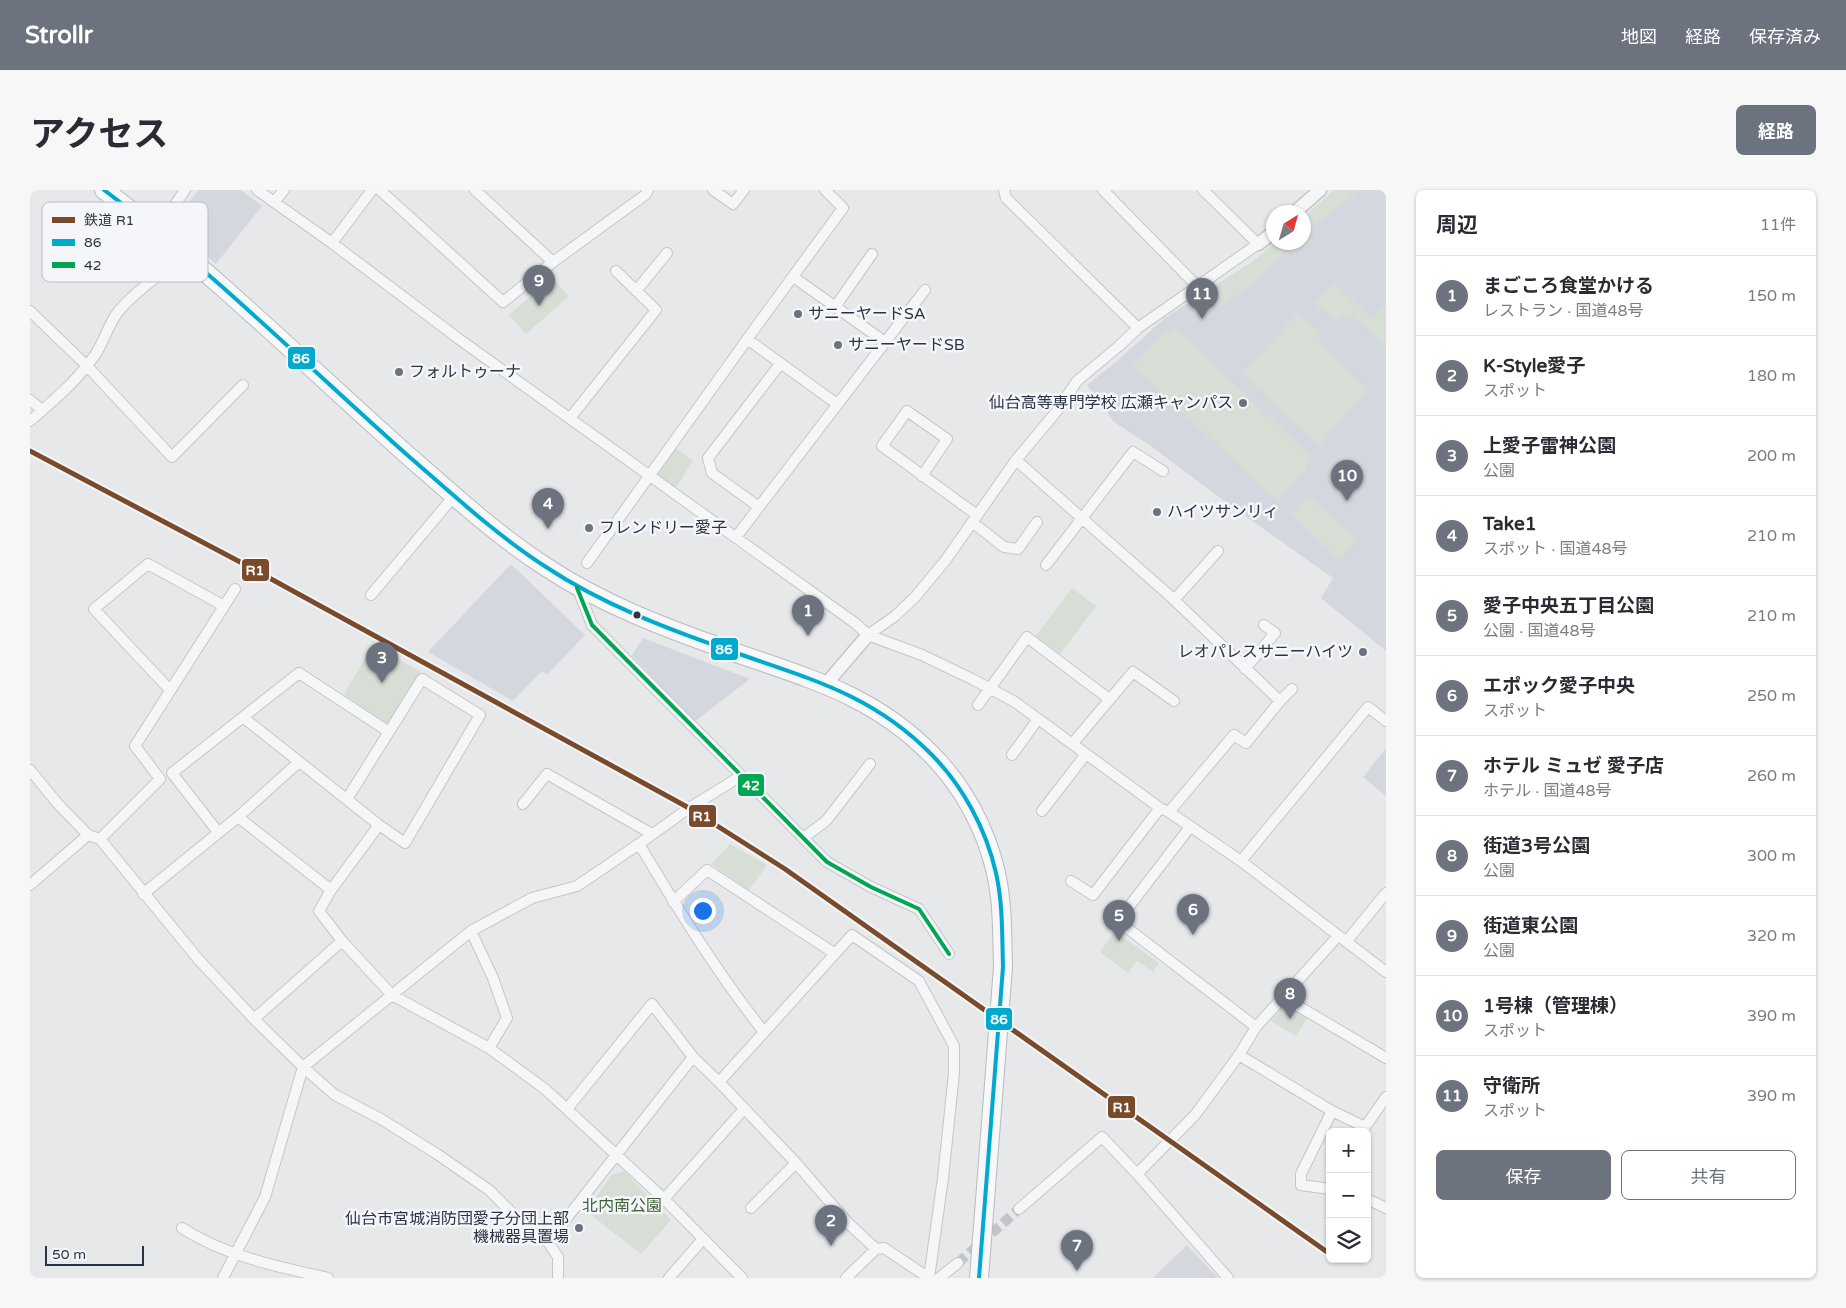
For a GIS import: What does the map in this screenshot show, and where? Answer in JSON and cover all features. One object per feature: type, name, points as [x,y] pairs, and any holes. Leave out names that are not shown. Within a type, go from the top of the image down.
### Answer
[{"type":"highway","points":[[104,190],[119,202]]},
{"type":"highway","points":[[208,275],[454,496],[491,528],[543,565],[576,586],[618,607],[665,627],[826,684],[856,698],[884,714],[910,733],[955,780],[970,806],[984,837],[996,873],[1002,916],[1003,967],[979,1278]]},
{"type":"street","points":[[176,202],[184,190]]},
{"type":"street","points":[[257,190],[855,623],[868,635],[922,655],[1015,702],[1165,810],[1240,861],[1386,972]]},
{"type":"street","points":[[274,202],[284,190]]},
{"type":"street","points":[[332,243],[372,190]]},
{"type":"street","points":[[380,190],[503,302],[553,262],[645,195],[648,190]]},
{"type":"street","points":[[475,190],[553,262]]},
{"type":"street","points":[[713,190],[733,204],[744,190]]},
{"type":"street","points":[[587,562],[747,339],[844,208],[837,194],[825,190]]},
{"type":"street","points":[[1004,190],[1006,198],[1138,328]]},
{"type":"street","points":[[1103,190],[1197,286]]},
{"type":"street","points":[[1203,190],[1258,244]]},
{"type":"street","points":[[1303,205],[1320,190]]},
{"type":"street","points":[[826,684],[868,635],[896,616],[913,600],[945,560],[1016,460],[1057,411],[1078,380],[1138,328],[1266,238]]},
{"type":"street","points":[[636,291],[667,253]]},
{"type":"street","points":[[835,307],[872,254]]},
{"type":"street","points":[[570,418],[656,310],[616,272]]},
{"type":"street","points":[[799,281],[885,342]]},
{"type":"street","points":[[30,421],[87,366],[96,353],[106,330],[119,311],[150,282]]},
{"type":"street","points":[[736,537],[925,290]]},
{"type":"street","points":[[30,311],[87,366],[172,457],[243,385]]},
{"type":"street","points":[[747,339],[838,404]]},
{"type":"street","points":[[759,507],[712,473],[708,458],[780,364]]},
{"type":"street","points":[[30,400],[42,410]]},
{"type":"street","points":[[922,476],[947,439],[907,411],[882,446],[974,519],[1004,547],[1018,549],[1037,522]]},
{"type":"street","points":[[1046,565],[1133,452],[1163,471]]},
{"type":"street","points":[[1016,460],[1174,600],[1280,701]]},
{"type":"street","points":[[371,595],[454,496]]},
{"type":"street","points":[[1174,600],[1218,551]]},
{"type":"street","points":[[170,690],[94,609],[148,564],[224,606]]},
{"type":"street","points":[[576,586],[592,625],[740,776],[828,862],[871,888],[919,909],[949,954]]},
{"type":"street","points":[[100,839],[160,779],[136,746],[235,589]]},
{"type":"street","points":[[1245,669],[1274,633],[1264,625]]},
{"type":"street","points":[[978,705],[1027,637],[1109,699]]},
{"type":"street","points":[[1072,744],[1133,672],[1174,701]]},
{"type":"street","points":[[218,832],[172,773],[299,673],[389,732]]},
{"type":"street","points":[[244,718],[379,825],[405,843],[480,715],[422,679],[347,799]]},
{"type":"street","points":[[1071,881],[1093,895],[1165,810],[1234,735],[1246,743],[1292,689]]},
{"type":"street","points":[[1240,861],[1368,707],[1386,722]]},
{"type":"street","points":[[1012,755],[1038,719]]},
{"type":"street","points":[[1042,811],[1086,754]]},
{"type":"street","points":[[143,894],[238,817],[299,762]]},
{"type":"street","points":[[803,838],[826,821],[870,764]]},
{"type":"street","points":[[30,770],[58,804],[88,835],[100,839],[198,959],[254,1020],[335,1095],[389,1124],[489,1190],[521,1222],[548,1242],[558,1258],[558,1278]]},
{"type":"street","points":[[523,804],[547,774],[652,834]]},
{"type":"street","points":[[222,1278],[265,1197],[303,1067],[471,931],[532,898],[577,886],[689,808],[740,776]]},
{"type":"street","points":[[238,817],[331,890]]},
{"type":"street","points":[[379,825],[331,890],[319,911],[342,941],[392,995],[490,1048],[545,1089],[664,1199],[742,1278]]},
{"type":"street","points":[[1190,826],[1118,921],[1256,1027]]},
{"type":"street","points":[[30,885],[88,835]]},
{"type":"street","points":[[639,844],[673,902],[728,987],[764,1032]]},
{"type":"street","points":[[673,902],[707,870],[834,953]]},
{"type":"street","points":[[1137,1174],[1195,1115],[1239,1055],[1256,1027],[1283,997],[1386,893]]},
{"type":"street","points":[[471,931],[493,978],[507,1018],[490,1048]]},
{"type":"street","points":[[719,1082],[852,935],[919,981],[954,1046],[954,1073],[945,1159],[929,1278],[884,1248],[876,1249],[846,1278]]},
{"type":"street","points":[[254,1020],[342,941]]},
{"type":"street","points":[[1283,997],[1386,1058]]},
{"type":"street","points":[[567,1109],[652,1004],[693,1058],[719,1082],[796,1162],[847,1222],[876,1249]]},
{"type":"street","points":[[1239,1055],[1332,1111],[1365,1127],[1386,1097]]},
{"type":"street","points":[[548,1242],[693,1058]]},
{"type":"street","points":[[664,1199],[744,1109]]},
{"type":"street","points":[[1326,1188],[1301,1185],[1301,1174],[1332,1111]]},
{"type":"street","points":[[1019,1209],[1102,1137],[1228,1278]]},
{"type":"street","points":[[751,1208],[796,1162]]},
{"type":"street","points":[[1371,1201],[1386,1208]]},
{"type":"street","points":[[182,1228],[198,1239],[235,1254],[328,1278]]},
{"type":"street","points":[[669,1278],[703,1239]]},
{"type":"street","points":[[939,1278],[958,1263]]},
{"type":"shaded area","points":[[198,190],[241,190],[262,206],[216,264],[208,257],[208,202],[190,202]]},
{"type":"shaded area","name":"仙台高等専門学校 広瀬キャンパス","points":[[1334,190],[1386,190],[1386,651],[1321,598],[1333,578],[1231,506],[1148,444],[1114,422],[1087,385],[1165,318],[1255,260],[1267,250],[1311,250],[1311,211]]},
{"type":"shaded area","points":[[511,564],[585,635],[547,675],[542,671],[513,701],[428,652]]},
{"type":"shaded area","points":[[643,638],[750,679],[694,722],[632,655]]},
{"type":"shaded area","points":[[1386,748],[1386,796],[1363,777]]},
{"type":"shaded area","points":[[1187,1245],[1218,1278],[1153,1278]]},
{"type":"green space","points":[[1334,190],[1360,190],[1311,228],[1311,211]]},
{"type":"green space","points":[[1266,250],[1287,250],[1256,282],[1230,301],[1208,311],[1200,300],[1207,291],[1255,260]]},
{"type":"green space","points":[[552,277],[569,296],[526,334],[509,315]]},
{"type":"green space","points":[[1334,283],[1371,318],[1386,306],[1386,346],[1351,315],[1348,319],[1342,315],[1336,321],[1314,303]]},
{"type":"green space","points":[[1298,313],[1319,332],[1320,343],[1368,389],[1319,446],[1241,373]]},
{"type":"green space","points":[[1175,327],[1310,456],[1306,469],[1278,502],[1133,366],[1154,341]]},
{"type":"green space","points":[[673,446],[693,461],[675,489],[654,474]]},
{"type":"green space","points":[[1307,495],[1358,540],[1339,560],[1291,514]]},
{"type":"green space","points":[[1072,588],[1096,606],[1060,654],[1036,636]]},
{"type":"green space","points":[[373,645],[421,672],[390,724],[384,724],[344,694]]},
{"type":"green space","points":[[730,844],[767,865],[749,890],[711,864]]},
{"type":"green space","points":[[1115,931],[1159,963],[1153,972],[1137,961],[1128,973],[1100,952]]},
{"type":"green space","points":[[1285,1004],[1308,1017],[1296,1036],[1271,1021]]},
{"type":"green space","name":"北内南公園","points":[[624,1171],[671,1220],[641,1254],[586,1211],[612,1175]]},
{"type":"tunnel","points":[[958,1263],[1019,1209]]},
{"type":"rail line","name":"R1","points":[[30,451],[242,563],[689,808],[785,869],[1326,1251]]},
{"type":"transit line","name":"86","points":[[104,190],[119,202]]},
{"type":"transit line","name":"86","points":[[208,275],[439,483],[491,527],[546,567],[612,604],[657,624],[811,679],[861,702],[885,716],[908,733],[943,766],[972,809],[986,840],[996,873],[1001,908],[1003,967],[979,1278]]},
{"type":"transit line","name":"42","points":[[577,588],[592,625],[827,862],[871,887],[919,909],[949,954]]},
{"type":"place","name":"街道東公園","points":[[539,306]]},
{"type":"place","name":"サニーヤードSA","points":[[798,314]]},
{"type":"place","name":"守衛所","points":[[1202,319]]},
{"type":"place","name":"サニーヤードSB","points":[[838,345]]},
{"type":"place","name":"フォルトゥーナ","points":[[399,372]]},
{"type":"place","name":"仙台高等専門学校 広瀬キャンパス","points":[[1243,403]]},
{"type":"place","name":"1号棟（管理棟）","points":[[1347,501]]},
{"type":"place","name":"ハイツサンリィ","points":[[1157,512]]},
{"type":"place","name":"フレンドリー愛子","points":[[589,528]]},
{"type":"place","name":"Take1","points":[[548,529]]},
{"type":"place","name":"まごころ食堂かける","points":[[808,636]]},
{"type":"place","name":"レオパレスサニーハイツ","points":[[1363,652]]},
{"type":"place","name":"上愛子雷神公園","points":[[382,683]]},
{"type":"place","name":"エポック愛子中央","points":[[1193,935]]},
{"type":"place","name":"愛子中央五丁目公園","points":[[1119,941]]},
{"type":"place","name":"街道3号公園","points":[[1290,1019]]},
{"type":"place","name":"仙台市宮城消防団愛子分団上部 機械器具置場","points":[[579,1228]]},
{"type":"place","name":"K-Style愛子","points":[[831,1246]]},
{"type":"place","name":"ホテル ミュゼ 愛子店","points":[[1077,1271]]}]
